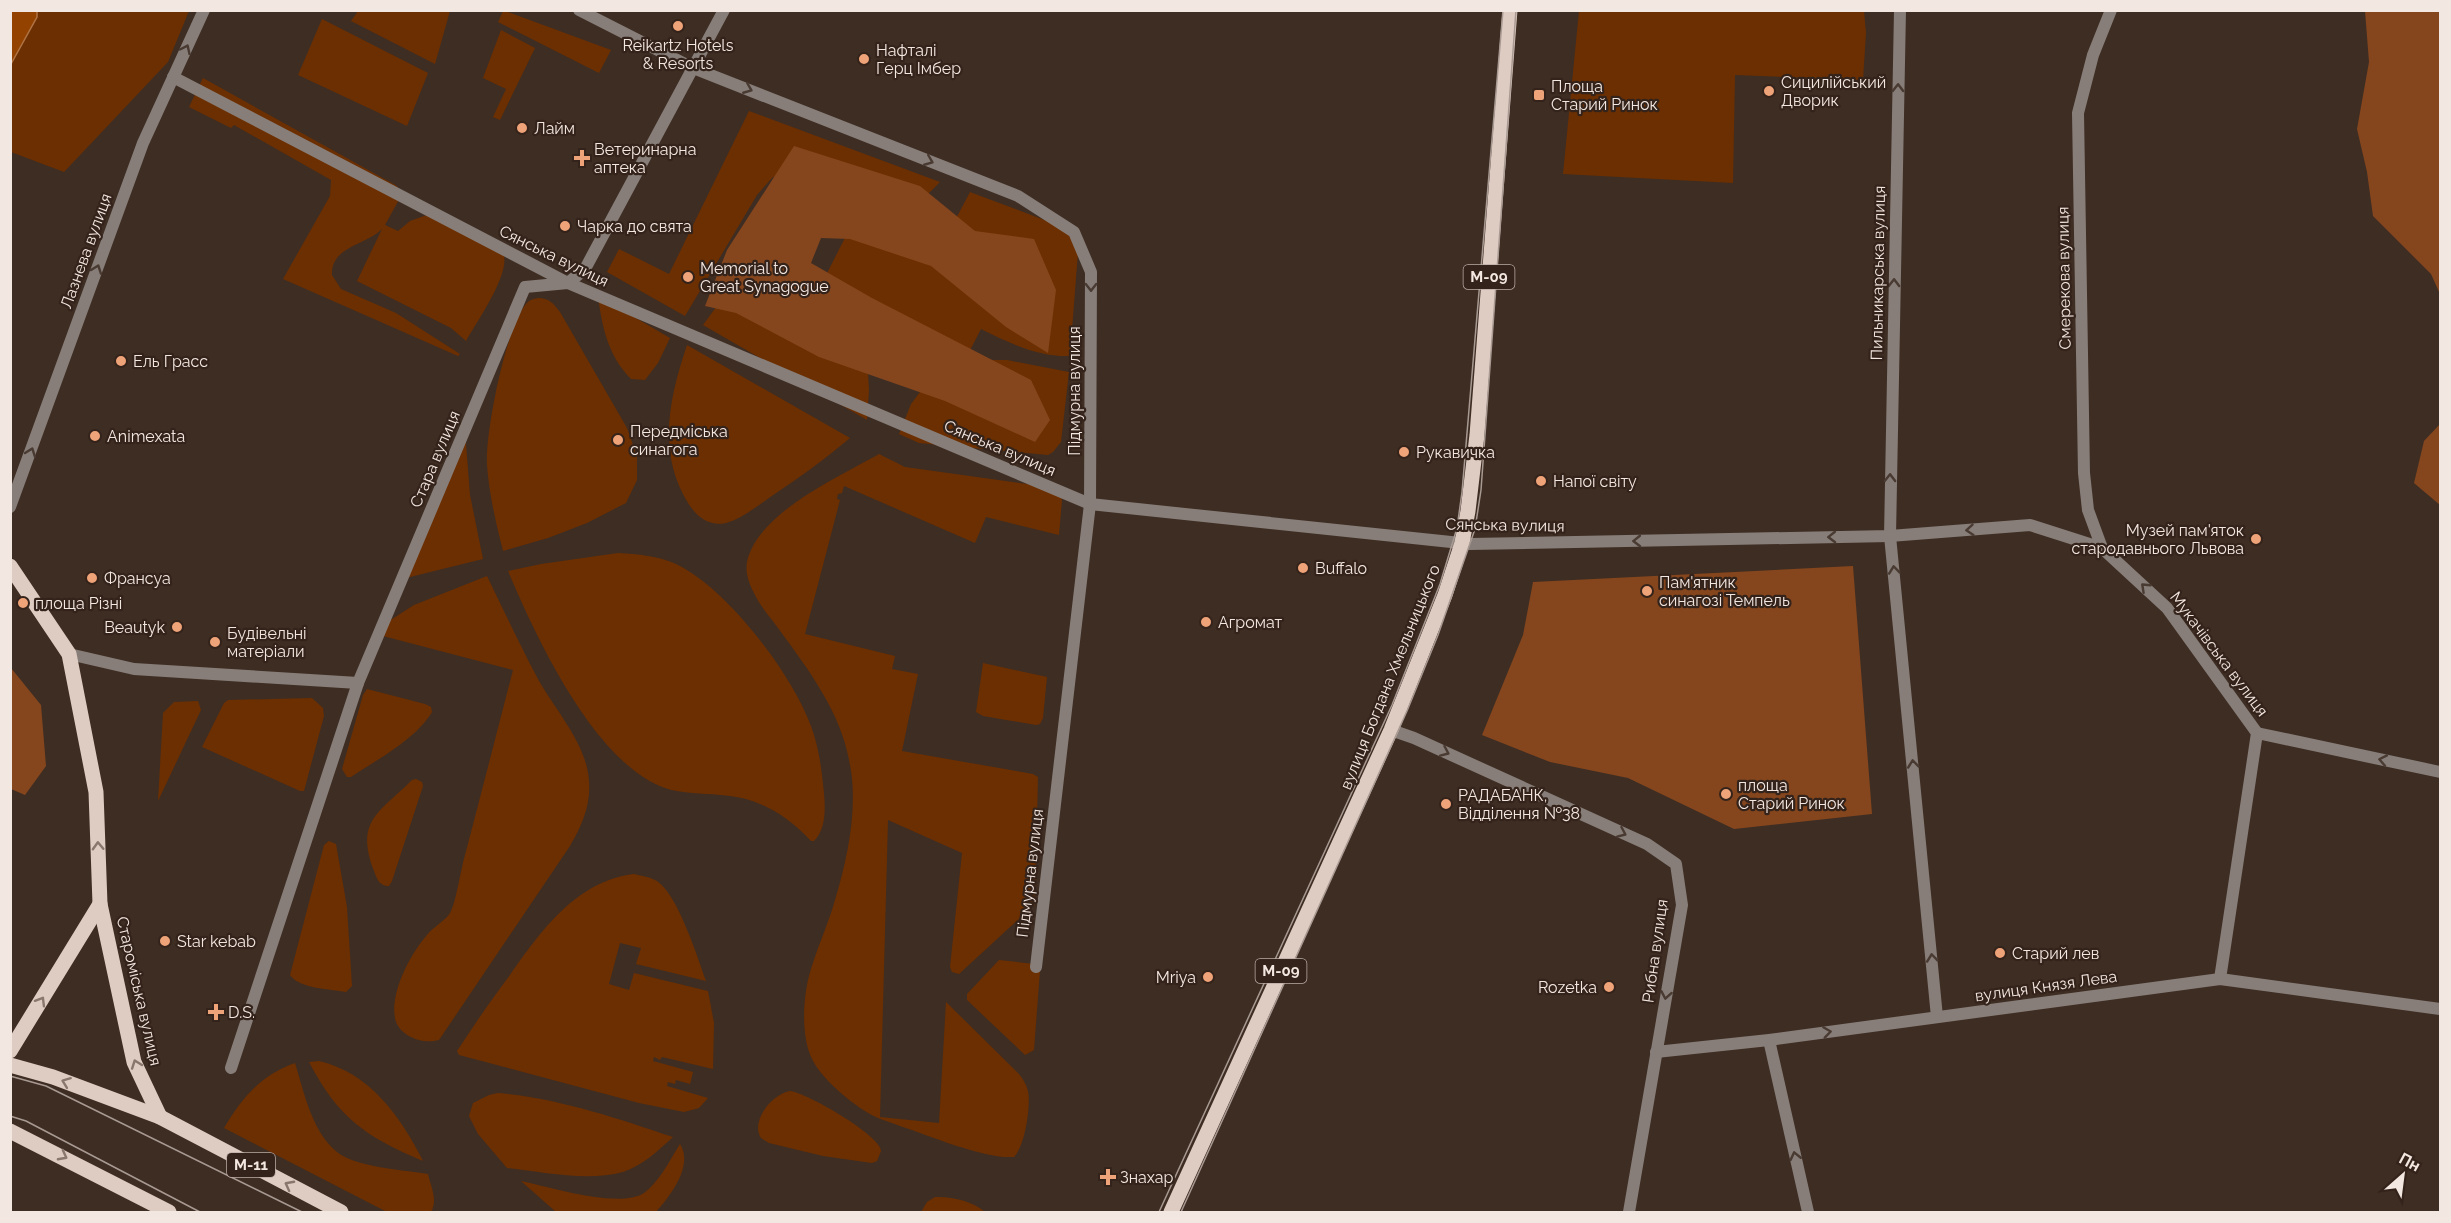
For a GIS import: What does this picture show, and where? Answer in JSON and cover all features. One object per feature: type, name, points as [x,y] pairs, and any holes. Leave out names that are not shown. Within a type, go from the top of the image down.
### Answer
[{"type":"main road","name":"вулиця Богдана Хмельницького","points":[[1171,1212],[1391,730],[1445,595],[1462,543],[1478,427],[1510,10]]},
{"type":"main road","points":[[10,566],[69,654]]},
{"type":"main road","name":"Староміська вулиця","points":[[69,654],[96,792],[100,904],[134,1062],[160,1117]]},
{"type":"main road","name":"Староміська вулиця","points":[[10,1051],[100,904]]},
{"type":"main road","name":"М-11","points":[[10,1065],[53,1077],[160,1117],[341,1212]]},
{"type":"main road","points":[[10,1131],[170,1212]]},
{"type":"street","name":"Лазнева вулиця","points":[[10,507],[143,143],[204,10]]},
{"type":"street","name":"Підмурна вулиця","points":[[579,10],[693,68],[1018,196],[1074,232],[1091,272],[1090,504],[1036,967]]},
{"type":"street","points":[[568,283],[585,269],[724,10]]},
{"type":"street","name":"Смерекова вулиця","points":[[2102,548],[2088,510],[2085,473],[2078,113],[2093,56],[2112,10]]},
{"type":"street","name":"Пильникарська вулиця","points":[[1890,536],[1900,11]]},
{"type":"street","name":"Сянська вулиця","points":[[173,77],[568,283],[1090,504],[1462,543],[1890,536]]},
{"type":"street","name":"Стара вулиця","points":[[231,1068],[358,683],[525,287],[568,283]]},
{"type":"street","name":"Мукачівська вулиця","points":[[1890,536],[2031,525],[2102,548],[2167,608],[2258,733],[2220,979]]},
{"type":"street","points":[[1890,536],[1937,1017]]},
{"type":"street","points":[[69,654],[134,669],[358,683]]},
{"type":"street","name":"Рибна вулиця","points":[[1391,730],[1414,738],[1647,844],[1676,864],[1682,904],[1629,1212]]},
{"type":"street","points":[[2258,733],[2440,772]]},
{"type":"street","name":"вулиця Князя Лева","points":[[1656,1052],[1769,1040],[2220,979],[2440,1009]]},
{"type":"street","points":[[1769,1040],[1809,1212]]},
{"type":"shaded area","points":[[11,10],[37,11],[37,17],[11,64]]},
{"type":"shaded area","points":[[10,11],[189,11],[168,62],[64,172],[11,152]]},
{"type":"shaded area","points":[[358,11],[450,11],[435,64],[351,21]]},
{"type":"shaded area","points":[[503,11],[611,50],[599,73],[498,22]]},
{"type":"shaded area","points":[[1579,11],[1864,11],[1866,33],[1863,80],[1735,75],[1733,183],[1563,174]]},
{"type":"shaded area","points":[[2365,11],[2440,11],[2440,294],[2431,274],[2373,216],[2367,172],[2357,129],[2369,62]]},
{"type":"shaded area","points":[[322,19],[428,73],[407,126],[298,75]]},
{"type":"shaded area","points":[[501,30],[535,48],[500,120],[493,117],[506,89],[483,78]]},
{"type":"shaded area","points":[[203,78],[397,186],[401,196],[385,225],[398,231],[410,221],[427,215],[503,253],[504,261],[498,284],[466,341],[451,328],[357,281],[382,229],[343,252],[333,265],[332,275],[341,289],[396,313],[460,354],[458,356],[283,279],[330,196],[331,180],[234,125],[231,128],[189,107]]},
{"type":"shaded area","points":[[749,111],[940,182],[925,197],[785,170],[772,178],[757,195],[685,316],[607,272],[619,249],[669,274]]},
{"type":"shaded area","points":[[794,146],[920,186],[975,231],[1034,239],[1056,290],[1048,353],[1006,327],[931,266],[850,239],[821,238],[811,263],[872,298],[1031,380],[1050,420],[1035,442],[945,401],[819,357],[736,313],[705,306],[727,250]]},
{"type":"shaded area","points":[[970,192],[1063,227],[1071,232],[1078,252],[1070,356],[1035,352],[981,329],[965,360],[1007,360],[1069,372],[1061,442],[1048,455],[919,443],[899,434],[911,404],[923,388],[868,373],[867,420],[703,325],[722,299],[820,287],[856,216],[951,228]]},
{"type":"shaded area","points":[[598,296],[670,338],[658,363],[645,380],[631,379],[617,361],[604,330]]},
{"type":"shaded area","points":[[538,298],[551,302],[560,312],[627,428],[637,456],[637,480],[626,503],[587,523],[548,538],[503,551],[488,476],[489,430],[498,381],[511,334],[526,304]]},
{"type":"shaded area","points":[[687,345],[850,438],[743,516],[726,523],[709,522],[691,508],[678,484],[669,445],[671,405]]},
{"type":"shaded area","points":[[2440,424],[2440,505],[2414,483],[2424,441]]},
{"type":"shaded area","points":[[465,431],[470,495],[483,559],[406,578]]},
{"type":"shaded area","points":[[879,454],[905,467],[1048,487],[1060,493],[1062,500],[1059,535],[986,517],[975,543],[844,486],[842,493],[838,494],[837,499],[840,500],[805,634],[895,656],[892,669],[918,674],[902,751],[1033,774],[1038,777],[1035,904],[959,974],[952,972],[950,967],[962,853],[888,820],[880,1117],[939,1123],[946,1002],[1019,1074],[1026,1086],[1029,1098],[1028,1116],[1021,1144],[1014,1157],[1001,1157],[972,1151],[870,1114],[841,1093],[824,1076],[812,1059],[806,1040],[804,1007],[807,985],[844,866],[851,830],[852,777],[845,743],[832,710],[818,685],[759,602],[749,582],[747,562],[754,544],[766,528],[783,512],[822,485]]},
{"type":"shaded area","points":[[618,553],[662,559],[696,576],[736,612],[773,658],[802,705],[817,747],[825,806],[822,829],[814,841],[811,841],[781,815],[758,803],[734,796],[672,790],[639,774],[614,753],[570,695],[534,629],[508,571]]},
{"type":"shaded area","points":[[1853,566],[1872,814],[1734,829],[1628,778],[1550,762],[1482,735],[1523,635],[1533,582]]},
{"type":"shaded area","points":[[487,576],[538,679],[583,754],[589,781],[589,798],[582,823],[570,846],[439,1040],[426,1041],[412,1038],[401,1030],[395,1018],[396,997],[403,973],[415,952],[430,932],[448,916],[452,908],[513,670],[383,636],[389,621],[414,605]]},
{"type":"shaded area","points":[[983,663],[1047,677],[1043,718],[1040,724],[983,716],[976,712]]},
{"type":"shaded area","points":[[11,668],[41,705],[46,766],[25,795],[11,789]]},
{"type":"shaded area","points":[[367,689],[425,704],[431,707],[432,712],[406,740],[351,777],[347,777],[342,769],[363,695]]},
{"type":"shaded area","points":[[312,698],[323,708],[324,716],[304,791],[202,747],[224,703],[228,700]]},
{"type":"shaded area","points":[[198,701],[201,710],[158,801],[163,713],[174,702]]},
{"type":"shaded area","points":[[412,780],[422,782],[423,786],[392,881],[389,886],[386,886],[377,879],[369,854],[367,840],[369,828],[380,810]]},
{"type":"shaded area","points":[[329,841],[336,844],[347,907],[352,986],[346,992],[308,986],[290,975],[324,845]]},
{"type":"shaded area","points":[[634,874],[657,881],[665,888],[686,927],[706,981],[636,964],[641,948],[620,943],[609,984],[629,990],[634,973],[708,991],[714,1023],[713,1069],[662,1057],[660,1060],[654,1057],[653,1061],[693,1072],[690,1084],[676,1080],[675,1084],[668,1082],[667,1086],[708,1098],[699,1108],[684,1112],[639,1103],[459,1055],[457,1051],[489,1003],[534,942],[562,911],[577,897],[595,887],[613,879]]},
{"type":"shaded area","points":[[999,960],[1035,964],[1040,971],[1034,1050],[1025,1055],[967,1000],[967,994]]},
{"type":"shaded area","points":[[319,1061],[354,1075],[382,1099],[404,1128],[423,1161],[370,1134],[343,1112],[331,1098],[309,1062]]},
{"type":"shaded area","points":[[295,1063],[310,1111],[328,1144],[337,1152],[355,1161],[428,1174],[434,1198],[431,1212],[387,1212],[224,1128],[245,1097],[262,1081]]},
{"type":"shaded area","points":[[790,1091],[799,1093],[826,1107],[869,1135],[881,1151],[877,1161],[872,1163],[823,1156],[769,1143],[761,1138],[758,1124],[765,1109],[776,1097]]},
{"type":"shaded area","points":[[498,1093],[565,1104],[673,1137],[637,1166],[609,1175],[565,1175],[507,1168],[478,1134],[469,1116],[473,1103]]},
{"type":"shaded area","points":[[680,1144],[684,1153],[682,1171],[668,1198],[656,1212],[556,1212],[521,1181],[602,1198],[633,1197],[644,1193],[655,1183]]},
{"type":"shaded area","points":[[935,1197],[962,1200],[985,1212],[921,1212],[927,1202]]},
{"type":"tram line","points":[[1159,1212],[1392,705],[1440,584],[1457,528],[1503,10]]},
{"type":"tram line","points":[[1181,1212],[1407,711],[1438,635],[1475,529],[1481,490],[1516,10]]},
{"type":"tram line","points":[[10,1076],[46,1086],[302,1212]]},
{"type":"tram line","points":[[10,1116],[26,1121],[200,1212]]},
{"type":"place","name":"Reikartz Hotels & Resorts","points":[[678,26]]},
{"type":"place","name":"Нафталі Герц Імбер","points":[[864,59]]},
{"type":"place","name":"Сицилійський Дворик","points":[[1769,91]]},
{"type":"place","name":"Площа Старий Ринок","points":[[1539,95]]},
{"type":"place","name":"Лайм","points":[[522,128]]},
{"type":"place","name":"Ветеринарна аптека","points":[[582,158]]},
{"type":"place","name":"Чарка до свята","points":[[565,226]]},
{"type":"place","name":"Memorial to Great Synagogue","points":[[688,277]]},
{"type":"place","name":"Ель Грасс","points":[[121,361]]},
{"type":"place","name":"Animexata","points":[[95,436]]},
{"type":"place","name":"Передміська синагога","points":[[618,440]]},
{"type":"place","name":"Рукавичка","points":[[1404,452]]},
{"type":"place","name":"Напої світу","points":[[1541,481]]},
{"type":"place","name":"Музей пам'яток стародавнього Львова","points":[[2256,539]]},
{"type":"place","name":"Buffalo","points":[[1303,568]]},
{"type":"place","name":"Франсуа","points":[[92,578]]},
{"type":"place","name":"Пам'ятник синагозі Темпель","points":[[1647,591]]},
{"type":"place","name":"площа Різні","points":[[23,603]]},
{"type":"place","name":"Агромат","points":[[1206,622]]},
{"type":"place","name":"Beautyk","points":[[177,627]]},
{"type":"place","name":"Будівельні матеріали","points":[[215,642]]},
{"type":"place","name":"площа Старий Ринок","points":[[1726,794]]},
{"type":"place","name":"РАДАБАНК, Відділення №38","points":[[1446,804]]},
{"type":"place","name":"Star kebab","points":[[165,941]]},
{"type":"place","name":"Старий лев","points":[[2000,953]]},
{"type":"place","name":"Mriya","points":[[1208,977]]},
{"type":"place","name":"Rozetka","points":[[1609,987]]},
{"type":"place","name":"D.S.","points":[[216,1012]]},
{"type":"place","name":"Знахар","points":[[1108,1177]]}]
